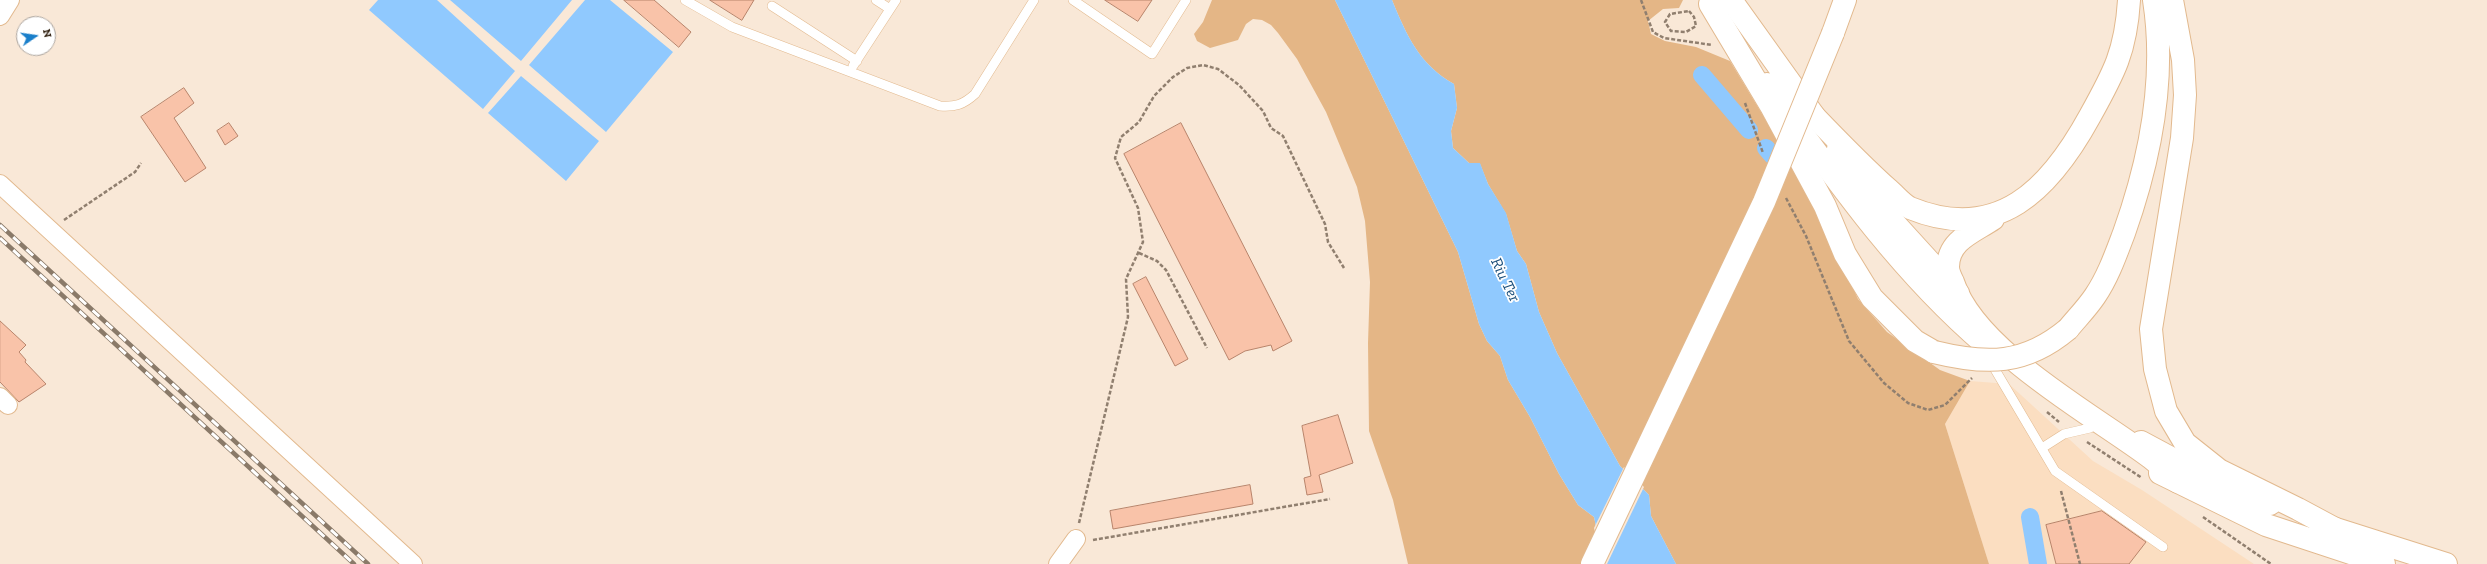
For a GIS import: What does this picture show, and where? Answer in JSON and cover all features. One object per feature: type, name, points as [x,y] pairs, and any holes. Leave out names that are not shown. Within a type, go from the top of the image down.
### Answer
[{"type":"main road","points":[[1732,0],[1813,115],[1887,215],[1956,291],[2004,338],[2070,393],[2131,436],[2226,487],[2339,531],[2446,564]]},
{"type":"main road","points":[[1592,564],[1764,202],[1845,0]]},
{"type":"main road","points":[[2129,0],[2127,30],[2116,69],[2074,145],[2056,171],[2036,190],[2014,206],[1961,238],[1952,253],[1948,268],[1956,291],[1976,324],[2028,370],[2078,408],[2152,459],[2178,482]]},
{"type":"main road","points":[[1702,5],[1772,106],[1825,206],[1845,254],[1872,298],[1915,341],[1934,352],[1968,360],[2012,358],[2052,342],[2068,329],[2095,296],[2114,262],[2137,198],[2155,106],[2157,24],[2154,0]]},
{"type":"main road","points":[[2172,0],[2183,60],[2185,96],[2182,138],[2151,329],[2155,369],[2166,411],[2185,443],[2219,470],[2339,531]]},
{"type":"main road","points":[[1702,5],[1845,192],[1900,259],[1977,337],[2070,416],[2081,430],[2178,482],[2266,525],[2384,564]]},
{"type":"main road","points":[[1813,115],[1865,169],[1908,207],[1950,220],[1991,216],[2014,206]]},
{"type":"street","points":[[0,16],[10,0]]},
{"type":"street","points":[[0,184],[413,564]]},
{"type":"street","points":[[2304,538],[2339,541],[2416,564]]},
{"type":"street","points":[[1058,564],[1076,539]]},
{"type":"lane","points":[[685,0],[732,27],[940,106],[961,105],[975,94],[1034,0]]},
{"type":"lane","points":[[876,0],[890,9]]},
{"type":"lane","points":[[850,72],[896,0]]},
{"type":"lane","points":[[1073,0],[1152,54],[1186,0]]},
{"type":"lane","points":[[772,6],[857,61]]},
{"type":"lane","points":[[1977,337],[2055,471],[2163,547]]},
{"type":"lane","points":[[2042,448],[2064,434],[2081,430]]},
{"type":"path","points":[[1641,0],[1654,32],[1664,38],[1715,46]]},
{"type":"path","points":[[1702,5],[1694,17],[1696,26],[1686,32],[1671,31],[1665,22],[1670,14],[1702,5]]},
{"type":"path","points":[[1330,499],[1103,539],[1076,539],[1128,317],[1126,280],[1143,242],[1142,222],[1138,208],[1118,170],[1115,158],[1116,150],[1121,138],[1139,122],[1154,96],[1163,86],[1187,68],[1203,65],[1218,69],[1239,85],[1263,111],[1271,128],[1283,136],[1325,224],[1328,242],[1344,268]]},
{"type":"path","points":[[1743,99],[1767,161]]},
{"type":"path","points":[[52,231],[63,220],[136,172],[141,163]]},
{"type":"path","points":[[1785,195],[1806,236],[1849,341],[1884,383],[1908,403],[1928,410],[1945,405],[1970,380],[1992,365]]},
{"type":"path","points":[[1139,253],[1157,261],[1166,270],[1207,348]]},
{"type":"path","points":[[2081,430],[2148,482]]},
{"type":"path","points":[[2055,471],[2080,564]]},
{"type":"path","points":[[2200,515],[2271,564]]},
{"type":"shaded area","points":[[1212,0],[1335,0],[1458,252],[1479,324],[1487,341],[1500,356],[1508,380],[1530,417],[1559,474],[1578,505],[1594,517],[1604,564],[1408,564],[1393,500],[1369,431],[1368,343],[1370,282],[1365,221],[1357,187],[1326,112],[1297,59],[1271,25],[1262,20],[1253,19],[1246,24],[1238,40],[1210,48],[1197,41],[1194,34],[1203,22]]},
{"type":"shaded area","points":[[1392,0],[1683,0],[1679,8],[1663,9],[1648,21],[1651,34],[1665,41],[1696,47],[1730,61],[1807,188],[1858,299],[1887,332],[1940,370],[1970,381],[1945,424],[1989,564],[1676,564],[1651,516],[1649,495],[1620,466],[1557,353],[1539,312],[1526,264],[1517,251],[1506,214],[1488,184],[1480,164],[1469,163],[1453,148],[1451,131],[1457,108],[1454,84],[1432,68],[1423,58],[1403,26]]},
{"type":"shaded area","points":[[1970,381],[2009,384],[2093,461],[2142,490],[2254,564],[1989,564],[1945,424]]},
{"type":"water","points":[[378,0],[437,0],[515,71],[483,109],[369,10]]},
{"type":"water","points":[[450,0],[572,0],[521,61]]},
{"type":"water","points":[[585,0],[610,0],[673,52],[606,132],[529,65]]},
{"type":"water","name":"Riu Ter","points":[[1335,0],[1392,0],[1403,26],[1423,58],[1432,68],[1454,84],[1457,108],[1451,131],[1453,148],[1469,163],[1480,163],[1488,184],[1506,213],[1517,251],[1526,264],[1539,312],[1557,353],[1620,466],[1649,495],[1651,516],[1676,564],[1604,564],[1594,517],[1578,505],[1559,474],[1530,417],[1508,380],[1500,356],[1487,341],[1479,324],[1458,252]]},
{"type":"water","points":[[521,76],[599,141],[566,181],[488,113]]},
{"type":"pier","points":[[1624,467],[1644,487],[1607,564],[1602,564],[1594,528]]},
{"type":"building","points":[[624,0],[654,0],[691,32],[679,47]]},
{"type":"building","points":[[710,0],[754,0],[742,20]]},
{"type":"building","points":[[1105,0],[1152,0],[1138,21]]},
{"type":"building","points":[[184,88],[194,103],[174,118],[206,168],[185,182],[141,117]]},
{"type":"building","points":[[229,123],[238,136],[225,145],[217,131]]},
{"type":"building","points":[[1181,123],[1292,341],[1273,351],[1271,345],[1245,351],[1229,360],[1124,154]]},
{"type":"building","points":[[1146,277],[1188,359],[1175,366],[1133,284]]},
{"type":"building","points":[[0,321],[26,345],[19,352],[26,360],[25,362],[46,384],[19,402],[0,382]]},
{"type":"building","points":[[1338,415],[1353,463],[1319,475],[1323,492],[1307,495],[1304,478],[1311,476],[1302,426]]},
{"type":"building","points":[[1250,485],[1253,504],[1113,529],[1110,511]]},
{"type":"building","points":[[2102,511],[2146,542],[2129,564],[2056,564],[2046,525]]},
{"type":"waterway","points":[[1702,75],[1749,130]]},
{"type":"waterway","points":[[1766,148],[1773,156]]},
{"type":"waterway","points":[[2030,517],[2038,564]]},
{"type":"railway","points":[[0,225],[368,564]]},
{"type":"railway","points":[[0,238],[354,564]]}]
